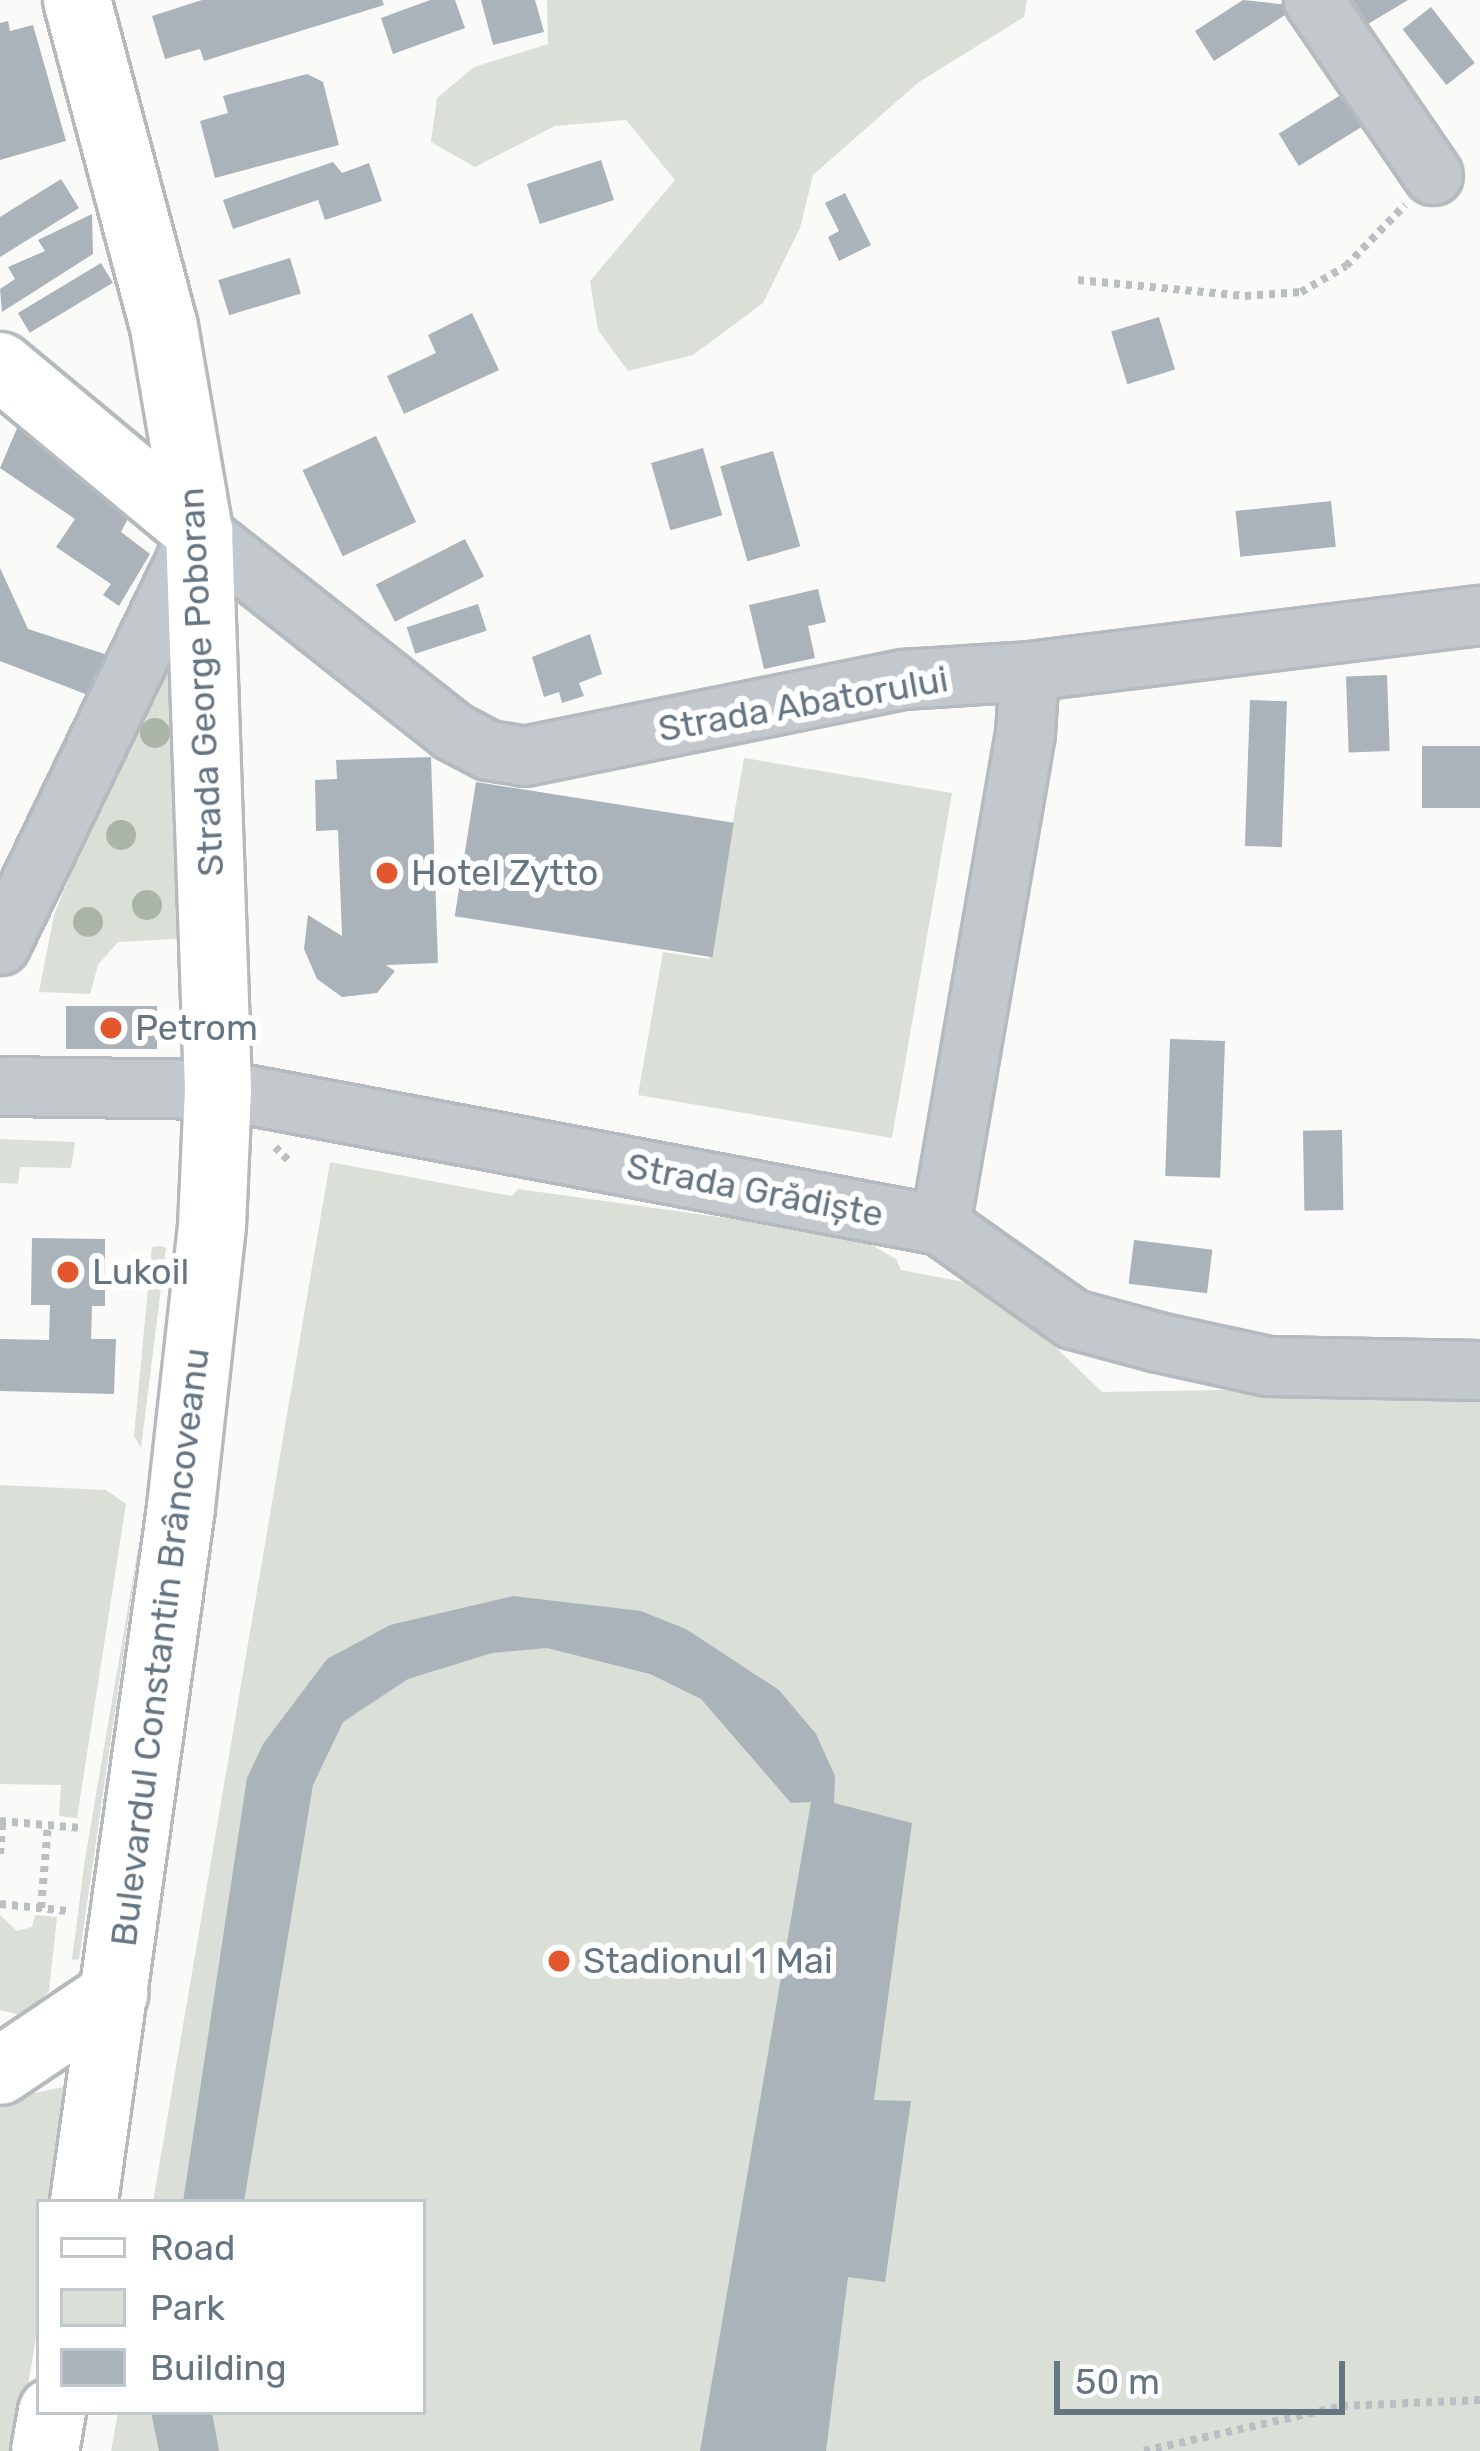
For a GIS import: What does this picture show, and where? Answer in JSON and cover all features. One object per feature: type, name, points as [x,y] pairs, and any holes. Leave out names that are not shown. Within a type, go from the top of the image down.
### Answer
[{"type":"main road","name":"Strada George Poboran","points":[[77,0],[164,327],[199,531],[218,1089]]},
{"type":"main road","points":[[0,365],[199,531]]},
{"type":"main road","name":"Bulevardul Constantin Brâncoveanu","points":[[85,2199],[186,1461],[212,1226],[218,1089]]},
{"type":"main road","points":[[0,2071],[114,1994]]},
{"type":"main road","points":[[46,2451],[52,2415]]},
{"type":"street","points":[[1313,0],[1433,175]]},
{"type":"street","name":"Strada Abatorului","points":[[199,531],[452,731],[488,750],[524,756],[903,680],[1029,671],[1480,615]]},
{"type":"street","points":[[0,945],[199,531]]},
{"type":"street","points":[[940,1226],[1025,734],[1029,671]]},
{"type":"street","name":"Strada Grădiște","points":[[0,1086],[218,1089],[940,1226],[983,1248],[1072,1319],[1158,1342],[1268,1366],[1480,1370]]},
{"type":"path","points":[[1078,280],[1245,296],[1301,292],[1346,266],[1433,175]]},
{"type":"path","points":[[0,1855],[1,1821],[81,1828]]},
{"type":"path","points":[[41,1908],[49,1825]]},
{"type":"path","points":[[0,1904],[68,1910]]},
{"type":"path","points":[[1144,2451],[1342,2406],[1480,2400]]},
{"type":"green space","points":[[547,0],[1027,0],[1024,17],[919,82],[813,175],[800,228],[763,303],[693,355],[628,371],[598,330],[590,281],[675,180],[626,120],[555,126],[475,167],[431,142],[437,98],[474,67],[548,44]]},
{"type":"green space","points":[[173,657],[182,664],[176,939],[118,942],[98,965],[90,994],[39,992],[54,915],[153,668]]},
{"type":"green space","points":[[744,758],[952,793],[892,1138],[638,1095],[663,952],[709,959]]},
{"type":"green space","points":[[0,1139],[75,1142],[71,1168],[20,1167],[18,1184],[0,1183]]},
{"type":"green space","points":[[330,1162],[512,1196],[518,1189],[856,1236],[896,1259],[901,1270],[995,1288],[1102,1392],[1480,1386],[1480,2451],[111,2451],[117,2415],[426,2415],[426,2199],[154,2199]]},
{"type":"green space","points":[[152,1247],[166,1248],[141,1448],[134,1436]]},
{"type":"green space","points":[[0,1485],[106,1490],[126,1504],[77,1818],[59,1816],[61,1785],[0,1784]]},
{"type":"green space","points":[[141,1531],[79,1959],[72,1960],[84,1865]]},
{"type":"green space","points":[[0,1915],[17,1931],[32,1927],[35,1915],[57,1917],[49,1991],[25,2016],[0,2010]]},
{"type":"green space","points":[[78,2084],[59,2199],[36,2199],[36,2338],[17,2451],[0,2451],[0,2100]]},
{"type":"building","points":[[202,0],[382,0],[384,5],[204,61],[200,49],[165,59],[152,16]]},
{"type":"building","points":[[430,0],[455,0],[465,28],[393,54],[381,18]]},
{"type":"building","points":[[481,0],[535,0],[544,32],[493,45]]},
{"type":"building","points":[[1243,0],[1299,6],[1214,61],[1195,31]]},
{"type":"building","points":[[1353,0],[1408,0],[1368,24]]},
{"type":"building","points":[[1431,7],[1475,63],[1446,85],[1403,29]]},
{"type":"building","points":[[8,21],[10,31],[33,25],[66,141],[0,160],[0,23]]},
{"type":"building","points":[[307,74],[323,82],[339,145],[215,178],[200,121],[228,113],[223,96]]},
{"type":"building","points":[[1344,93],[1364,125],[1299,166],[1279,134]]},
{"type":"building","points":[[601,160],[614,200],[540,224],[527,184]]},
{"type":"building","points":[[333,162],[342,173],[369,163],[382,201],[325,220],[318,200],[233,229],[223,200]]},
{"type":"building","points":[[61,179],[79,208],[0,257],[0,217]]},
{"type":"building","points":[[845,193],[871,245],[839,261],[828,237],[839,231],[825,203]]},
{"type":"building","points":[[92,214],[93,254],[2,312],[0,289],[15,279],[8,267],[45,251],[38,240]]},
{"type":"building","points":[[290,258],[301,293],[229,315],[218,280]]},
{"type":"building","points":[[101,263],[113,283],[30,333],[18,313]]},
{"type":"building","points":[[472,313],[499,370],[404,414],[387,376],[436,353],[428,335]]},
{"type":"building","points":[[1159,317],[1175,370],[1127,384],[1111,332]]},
{"type":"building","points":[[18,426],[134,507],[121,532],[150,554],[119,606],[103,595],[111,584],[56,547],[75,519],[0,468]]},
{"type":"building","points":[[376,436],[416,522],[343,556],[303,470]]},
{"type":"building","points":[[703,448],[722,515],[670,530],[651,463]]},
{"type":"building","points":[[773,451],[800,546],[747,561],[720,466]]},
{"type":"building","points":[[1331,501],[1336,547],[1240,557],[1236,511]]},
{"type":"building","points":[[465,539],[484,576],[395,622],[376,584]]},
{"type":"building","points":[[0,568],[28,629],[120,659],[106,702],[0,661]]},
{"type":"building","points":[[818,589],[826,622],[808,626],[815,658],[764,669],[749,605]]},
{"type":"building","points":[[478,604],[487,631],[415,654],[407,627]]},
{"type":"building","points":[[590,634],[602,674],[579,683],[584,696],[562,703],[559,692],[544,697],[532,657]]},
{"type":"building","points":[[1387,675],[1390,751],[1349,752],[1346,676]]},
{"type":"building","points":[[1250,700],[1287,701],[1282,847],[1245,846]]},
{"type":"building","points":[[1422,746],[1480,746],[1480,808],[1422,808]]},
{"type":"building","name":"Hotel Zytto","points":[[431,757],[438,963],[386,965],[395,971],[377,993],[342,997],[317,979],[304,949],[308,915],[342,936],[338,830],[316,831],[315,780],[337,779],[336,760]]},
{"type":"building","points":[[476,782],[734,823],[713,957],[455,916]]},
{"type":"building","name":"Petrom","points":[[66,1006],[157,1006],[157,1049],[66,1049]]},
{"type":"building","points":[[1170,1039],[1225,1041],[1220,1178],[1165,1176]]},
{"type":"building","points":[[1342,1130],[1343,1210],[1304,1211],[1303,1131]]},
{"type":"building","points":[[32,1238],[105,1239],[105,1306],[92,1306],[91,1339],[116,1339],[114,1394],[0,1391],[0,1339],[49,1340],[50,1305],[31,1305]]},
{"type":"building","points":[[1134,1240],[1212,1250],[1207,1293],[1129,1284]]},
{"type":"building","points":[[513,1596],[641,1611],[686,1629],[779,1690],[816,1734],[835,1776],[834,1803],[912,1823],[874,2100],[911,2101],[885,2282],[848,2277],[826,2451],[700,2451],[811,1802],[791,1803],[701,1699],[650,1674],[547,1648],[492,1653],[408,1679],[343,1722],[313,1785],[244,2199],[183,2199],[247,1778],[263,1744],[327,1659],[390,1625]]},
{"type":"building","points":[[152,2415],[213,2415],[219,2451],[159,2451]]},
{"type":"place","name":"Hotel Zytto","points":[[387,873]]},
{"type":"place","name":"Petrom","points":[[111,1028]]},
{"type":"place","name":"Lukoil","points":[[68,1272]]},
{"type":"place","name":"Stadionul 1 Mai","points":[[559,1961]]}]
